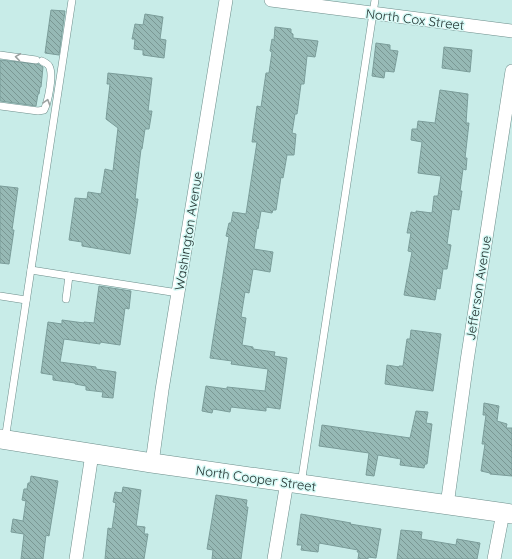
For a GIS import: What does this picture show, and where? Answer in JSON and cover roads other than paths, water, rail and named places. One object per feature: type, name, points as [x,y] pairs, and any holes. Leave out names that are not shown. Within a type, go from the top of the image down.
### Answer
[{"type":"street","name":"Washington Avenue","points":[[152,463],[162,390],[226,0]]},
{"type":"street","name":"North Cox Street","points":[[271,0],[512,31]]},
{"type":"street","name":"Jefferson Avenue","points":[[447,505],[467,361],[512,70]]},
{"type":"street","name":"North Cooper Street","points":[[3,439],[152,463],[507,514]]},
{"type":"street","points":[[76,559],[92,454]]},
{"type":"street","points":[[274,559],[294,483]]},
{"type":"street","points":[[494,559],[507,514]]},
{"type":"lane","points":[[3,439],[31,270],[72,0]]},
{"type":"lane","points":[[294,483],[375,0]]},
{"type":"lane","points":[[0,55],[39,60],[49,66],[51,72],[49,95],[44,110],[38,111],[0,106]]},
{"type":"lane","points":[[31,270],[178,293]]},
{"type":"lane","points":[[66,299],[69,276]]},
{"type":"lane","points":[[0,296],[26,300]]}]
